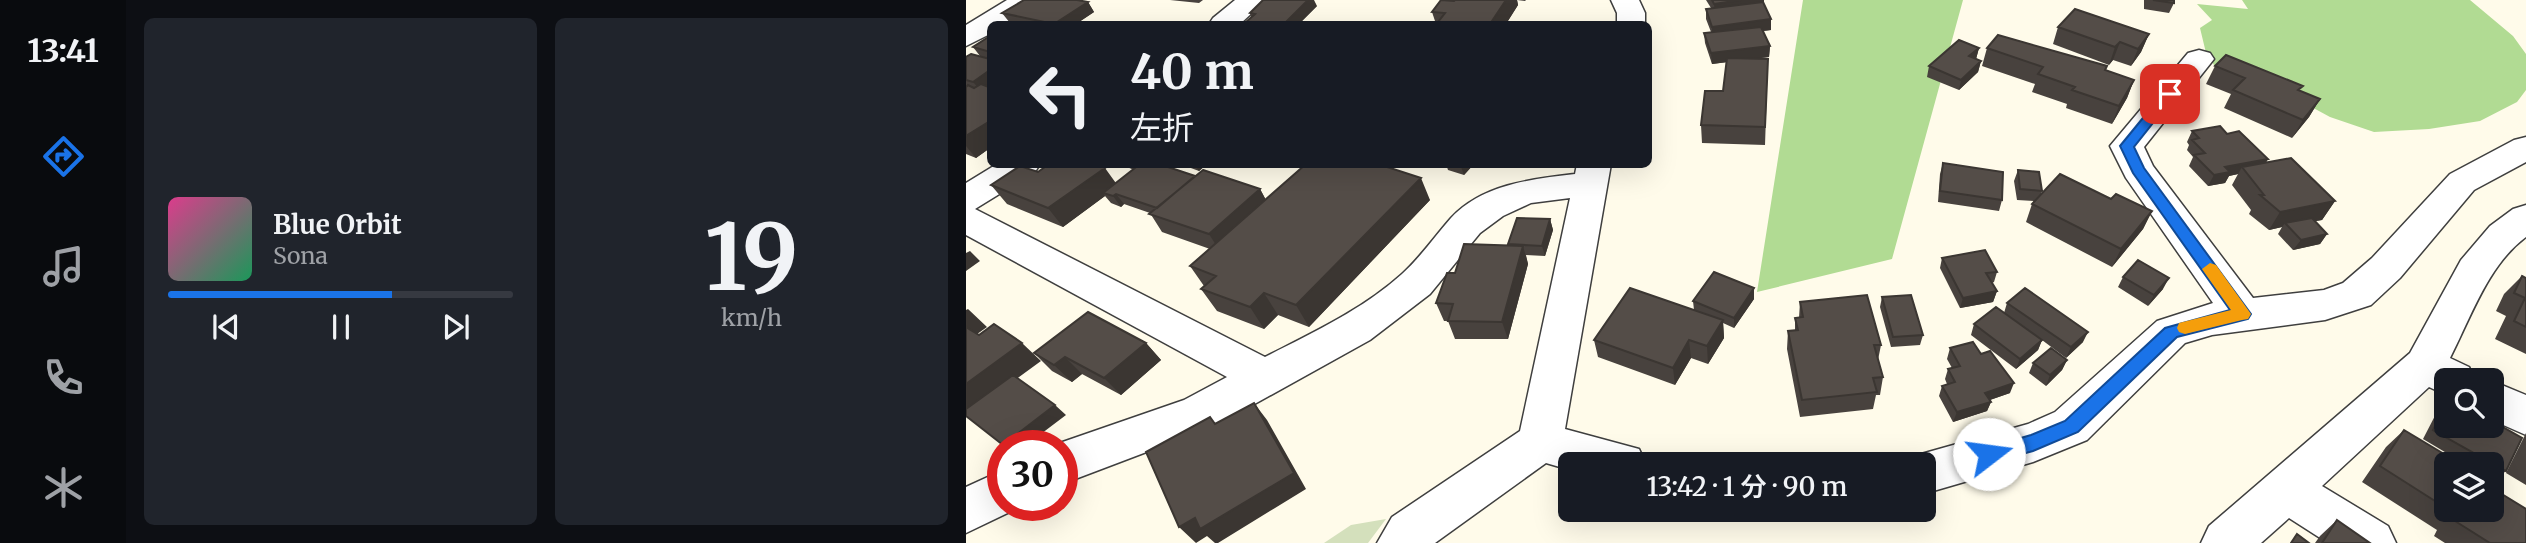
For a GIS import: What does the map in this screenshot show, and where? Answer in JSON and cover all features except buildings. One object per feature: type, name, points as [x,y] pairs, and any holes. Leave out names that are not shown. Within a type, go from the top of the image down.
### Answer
[{"type":"street","points":[[992,21],[1027,0]]},
{"type":"street","points":[[1227,21],[1252,0]]},
{"type":"street","points":[[1625,0],[1631,13],[1631,21]]},
{"type":"street","points":[[966,37],[987,24]]},
{"type":"street","points":[[2199,59],[2127,146],[2138,170],[2242,314]]},
{"type":"street","points":[[1936,469],[2033,442],[2071,426],[2171,332],[2211,319],[2325,305],[2357,294],[2386,268],[2462,182],[2526,148]]},
{"type":"street","points":[[966,199],[1016,168]]},
{"type":"street","points":[[1078,457],[1199,413],[1356,328],[1416,284],[1467,224],[1490,207],[1524,192],[1592,174],[1540,442],[1409,533],[1402,543]]},
{"type":"street","points":[[2441,368],[2475,270],[2503,234],[2526,218]]},
{"type":"street","points":[[966,219],[1264,377]]},
{"type":"street","points":[[2225,543],[2286,490],[2434,377]]},
{"type":"street","points":[[2504,405],[2526,416]]},
{"type":"street","points":[[1540,442],[1578,452]]},
{"type":"street","points":[[2286,490],[2371,543]]},
{"type":"street","points":[[966,511],[987,500]]},
{"type":"green space","points":[[1803,0],[1963,0],[1892,259],[1757,292]]},
{"type":"green space","points":[[2242,0],[2470,0],[2513,36],[2526,54],[2526,90],[2517,102],[2480,121],[2429,129],[2374,132],[2218,71],[2206,53],[2200,28],[2212,20],[2197,4],[2248,9]]},
{"type":"green space","points":[[1386,519],[1368,543],[1324,543],[1351,525]]},
{"type":"slow traffic","points":[[2185,328],[2211,319],[2242,314],[2210,269]]},
{"type":"route","points":[[1989,454],[2033,442],[2071,426],[2171,332],[2211,319],[2242,314],[2138,170],[2127,146],[2170,94]]}]
